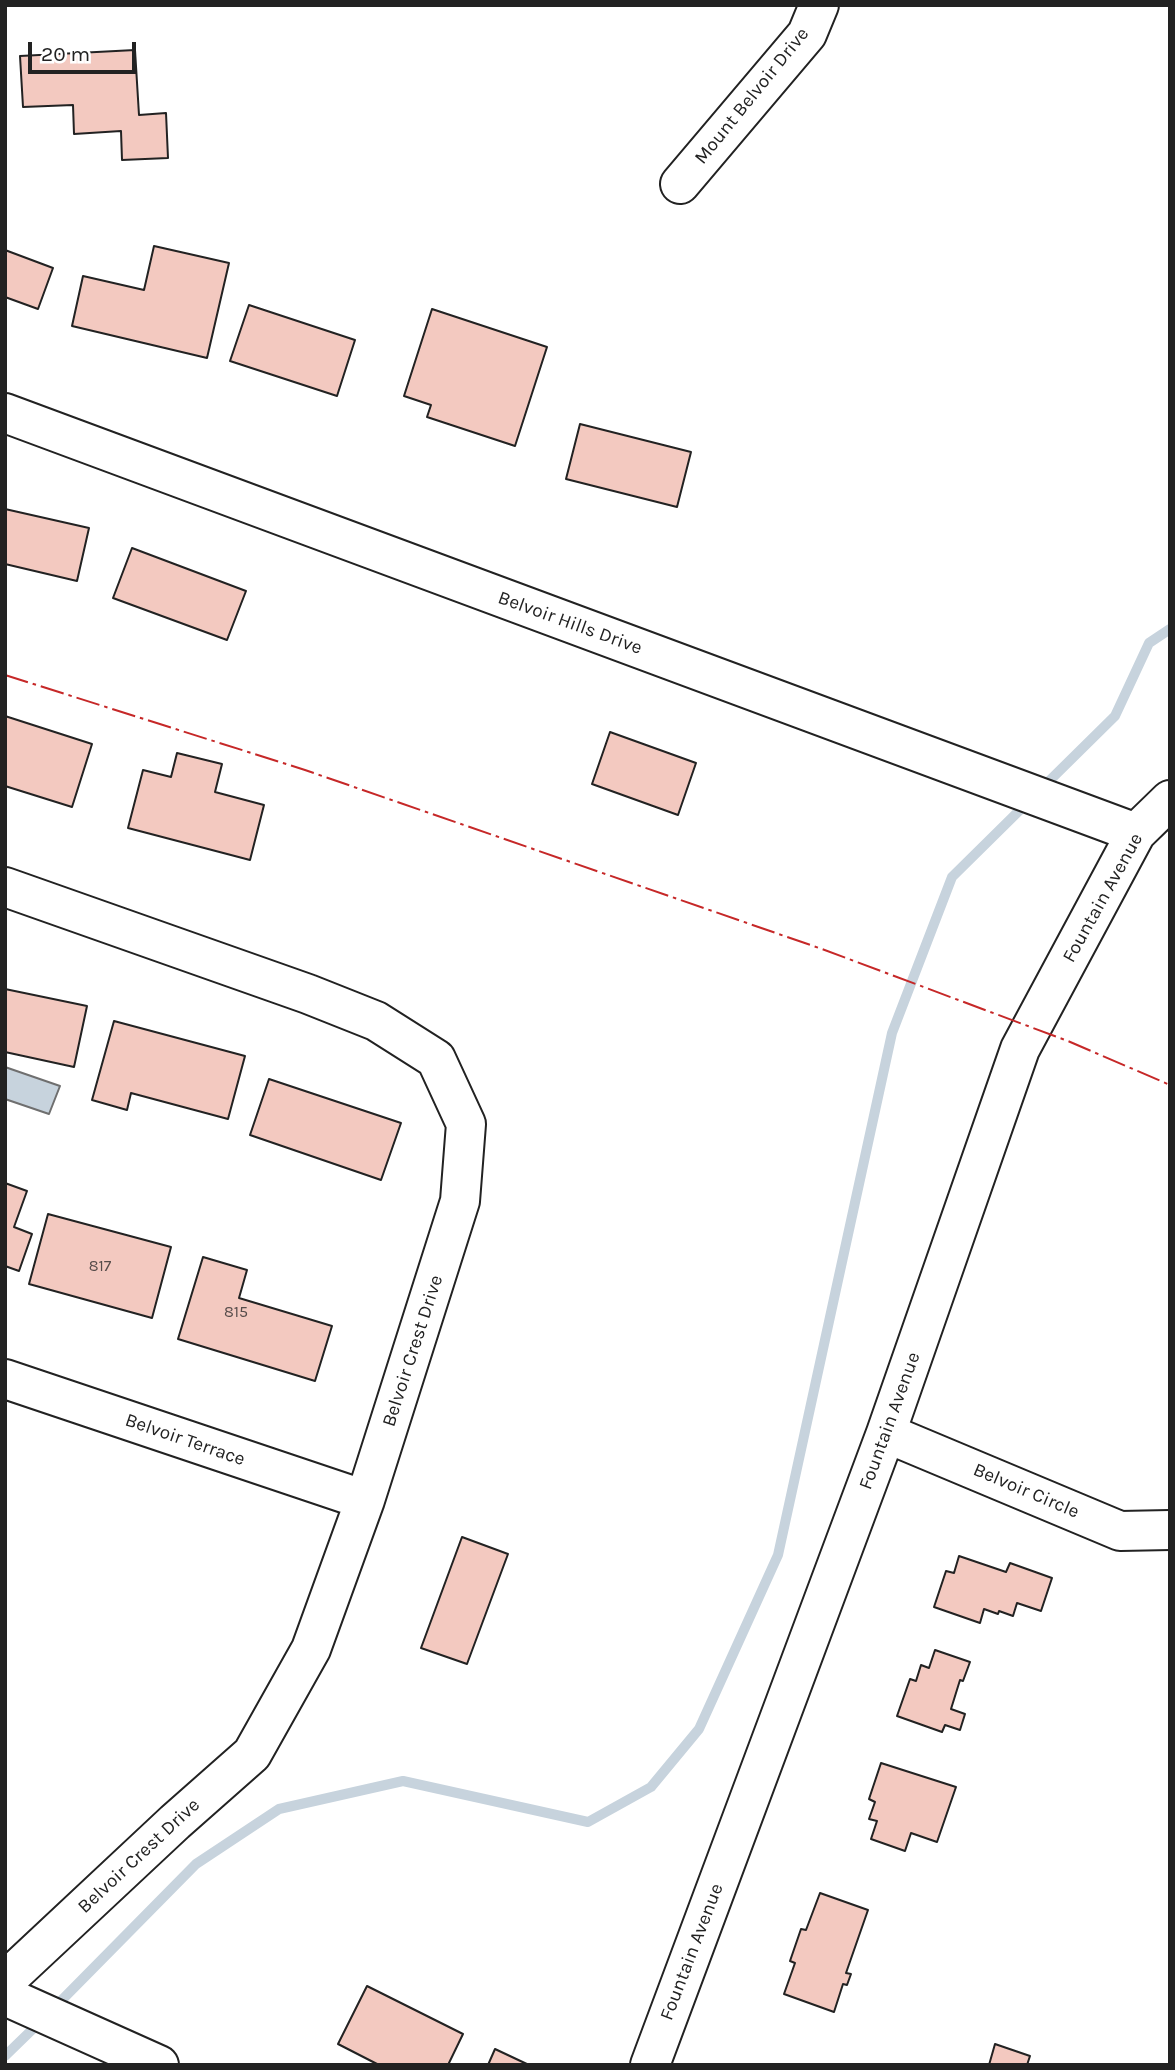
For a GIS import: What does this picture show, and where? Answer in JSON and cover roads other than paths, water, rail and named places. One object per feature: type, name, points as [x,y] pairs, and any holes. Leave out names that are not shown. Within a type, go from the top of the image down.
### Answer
[{"type":"street","name":"Mount Belvoir Drive","points":[[680,184],[807,34],[819,5]]},
{"type":"street","name":"Belvoir Hills Drive","points":[[5,413],[1136,833]]},
{"type":"street","name":"Fountain Avenue","points":[[650,2065],[886,1433],[1020,1049],[1136,833],[1170,800]]},
{"type":"street","name":"Belvoir Crest Drive","points":[[5,887],[308,994],[376,1021],[436,1059],[466,1124],[460,1201],[365,1500],[311,1649],[253,1754],[175,1822],[5,1981]]},
{"type":"street","name":"Belvoir Terrace","points":[[5,1379],[365,1500]]},
{"type":"street","name":"Belvoir Circle","points":[[886,1433],[1120,1531],[1170,1531]]},
{"type":"street","points":[[5,1996],[116,2054],[159,2065]]},
{"type":"waterway","points":[[1040,790],[1115,716],[1149,643],[1170,629]]},
{"type":"waterway","points":[[52,2010],[196,1864],[279,1809],[403,1781],[588,1822],[651,1787],[699,1729],[778,1555],[892,1033],[952,877],[1029,801]]},
{"type":"waterway","points":[[5,2056],[41,2021]]}]
